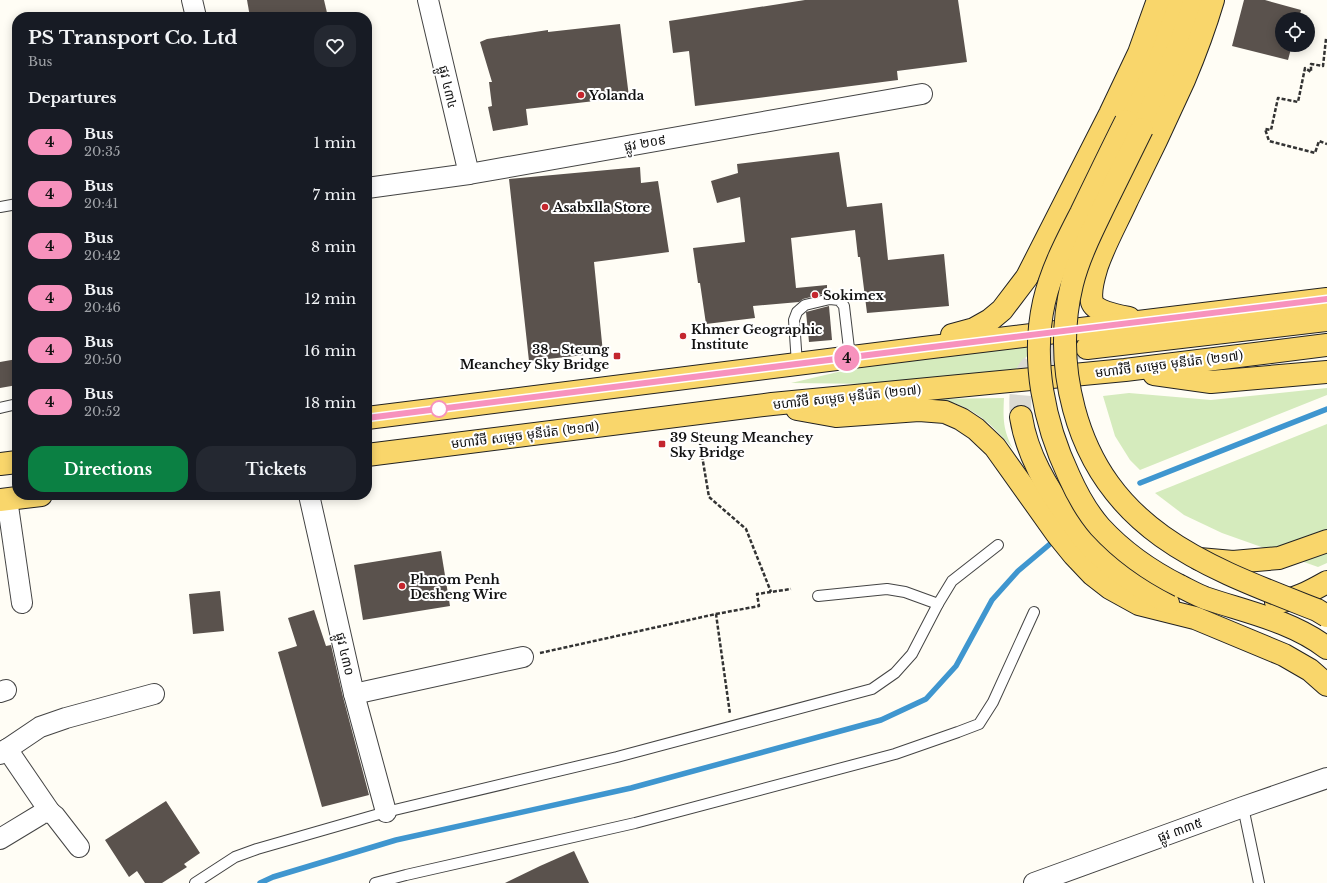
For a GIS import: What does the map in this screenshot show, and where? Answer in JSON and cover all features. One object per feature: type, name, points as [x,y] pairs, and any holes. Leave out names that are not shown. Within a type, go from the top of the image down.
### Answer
[{"type":"main road","points":[[924,348],[947,337],[974,329],[990,320],[1002,310],[1027,277],[1139,54],[1158,0]]},
{"type":"main road","points":[[1175,0],[1134,125],[1072,283],[1066,324],[1065,349],[1068,383],[1076,416],[1091,455],[1102,475],[1118,497],[1163,538],[1198,559],[1237,578],[1317,610],[1327,616]]},
{"type":"main road","points":[[1195,0],[1182,40],[1063,248],[1050,280],[1040,324],[1039,350],[1041,382],[1048,421],[1055,443],[1074,487],[1087,509],[1100,527],[1136,560],[1157,574],[1180,586],[1204,597],[1273,619],[1318,641],[1327,648]]},
{"type":"main road","points":[[1140,321],[1102,311],[1095,307],[1092,304],[1091,299],[1093,280],[1098,264],[1112,233],[1196,52],[1213,0]]},
{"type":"main road","points":[[1252,308],[1306,290],[1327,285]]},
{"type":"main road","points":[[372,417],[1327,298]]},
{"type":"main road","points":[[1087,348],[1327,320]]},
{"type":"main road","name":"មហាវិថី សម្តេច មុនីរ៉េត (២១៧)","points":[[372,454],[772,404],[1125,370],[1327,345]]},
{"type":"main road","points":[[1125,370],[1211,382],[1327,372]]},
{"type":"main road","points":[[772,404],[836,416],[919,410],[945,412],[961,419],[976,429],[995,447],[1057,534],[1092,574],[1110,588],[1139,604],[1195,618]]},
{"type":"main road","points":[[1021,417],[1023,434],[1036,466],[1052,494],[1085,540],[1110,564],[1144,590],[1195,618],[1284,655],[1310,670],[1327,685]]},
{"type":"main road","points":[[0,464],[12,463]]},
{"type":"main road","points":[[1198,559],[1233,562],[1279,558],[1327,541]]},
{"type":"main road","points":[[1204,597],[1261,603],[1284,601],[1304,595],[1327,582]]},
{"type":"street","points":[[192,0],[195,12]]},
{"type":"street","name":"ផ្លូវ ៤៣៤","points":[[428,0],[469,174]]},
{"type":"street","name":"ផ្លូវ ២០៩","points":[[372,187],[469,174],[922,94]]},
{"type":"street","points":[[3,500],[22,603]]},
{"type":"street","name":"ផ្លូវ ៤៣០","points":[[310,500],[354,694],[386,812]]},
{"type":"street","points":[[354,694],[523,657]]},
{"type":"street","points":[[79,847],[55,816],[50,812],[4,751],[40,727],[66,718],[154,694]]},
{"type":"street","name":"ផ្លូវ ៣៣៥","points":[[1034,883],[1327,778]]},
{"type":"street","points":[[0,839],[43,813],[50,812]]},
{"type":"lane","points":[[0,207],[12,205]]},
{"type":"lane","points":[[798,364],[794,320],[797,312],[805,305],[830,299],[839,300],[844,306],[850,357]]},
{"type":"lane","points":[[0,408],[12,405]]},
{"type":"lane","points":[[195,883],[207,874],[235,858],[257,849],[386,812],[617,756],[872,689],[895,673],[912,654],[938,604],[952,581],[998,546]]},
{"type":"lane","points":[[818,596],[887,590],[905,592],[938,604]]},
{"type":"lane","points":[[375,883],[406,874],[635,823],[894,754],[979,724],[993,702],[1034,612]]},
{"type":"lane","points":[[1243,807],[1259,883]]},
{"type":"path","points":[[1323,66],[1327,35]]},
{"type":"path","points":[[1327,67],[1311,64],[1311,72],[1305,68],[1298,102],[1278,98],[1270,130],[1265,129],[1269,141],[1315,153],[1319,141],[1327,144]]},
{"type":"path","points":[[695,414],[710,497],[746,529],[771,592]]},
{"type":"path","points":[[523,657],[716,614],[759,606],[757,594],[791,589]]},
{"type":"path","points":[[716,614],[732,726]]},
{"type":"green space","points":[[1034,343],[1034,351],[1023,360],[1015,371],[874,384],[791,383],[872,364]]},
{"type":"green space","points":[[1327,388],[1327,395],[1140,470],[1130,460],[1115,436],[1103,396],[1129,393],[1211,400]]},
{"type":"green space","points":[[1004,398],[1004,424],[1007,436],[1013,449],[993,427],[969,409],[951,402],[930,399]]},
{"type":"green space","points":[[1327,424],[1327,563],[1318,567],[1222,533],[1184,515],[1155,493]]},
{"type":"building","points":[[247,0],[324,0],[327,12],[249,12]]},
{"type":"building","points":[[805,0],[958,0],[967,62],[897,71],[898,80],[695,106],[689,51],[673,53],[669,21]]},
{"type":"building","points":[[1244,0],[1265,0],[1301,10],[1301,12],[1275,12],[1275,52],[1290,52],[1288,60],[1232,46]]},
{"type":"building","points":[[620,24],[629,97],[526,109],[528,125],[493,131],[488,107],[492,106],[489,82],[492,82],[480,42],[487,39],[548,30],[548,32]]},
{"type":"building","points":[[839,152],[847,207],[882,203],[888,260],[944,254],[949,306],[867,313],[855,230],[791,238],[796,288],[827,285],[827,293],[803,299],[799,302],[753,306],[755,318],[706,324],[693,248],[745,242],[740,197],[717,203],[711,181],[738,173],[737,164]]},
{"type":"building","points":[[640,167],[641,183],[658,181],[669,252],[594,262],[603,353],[529,361],[509,179]]},
{"type":"building","points":[[829,306],[832,340],[809,342],[806,312]]},
{"type":"building","points":[[12,360],[12,386],[0,388],[0,362]]},
{"type":"building","name":"Phnom Penh Desheng Wire","points":[[441,551],[450,606],[363,620],[354,565]]},
{"type":"building","points":[[220,591],[224,631],[193,634],[189,594]]},
{"type":"building","points":[[314,610],[326,646],[331,645],[369,795],[322,807],[278,652],[297,646],[288,618]]},
{"type":"building","points":[[166,801],[200,853],[184,864],[187,867],[162,883],[145,883],[137,871],[129,877],[105,840]]},
{"type":"building","points":[[574,851],[589,883],[505,883],[540,866]]},
{"type":"waterway","points":[[1140,483],[1327,409]]},
{"type":"waterway","points":[[260,883],[273,877],[396,840],[631,788],[881,720],[926,699],[956,666],[992,600],[1018,571],[1050,544]]},
{"type":"tunnel","points":[[1021,417],[1020,406],[1022,385],[1025,376],[1036,361],[1045,356],[1063,350],[1084,348]]},
{"type":"bus line","name":"4","points":[[372,417],[1327,299]]},
{"type":"place","name":"Yolanda","points":[[581,95]]},
{"type":"place","name":"Asabxlla Store","points":[[545,207]]},
{"type":"place","name":"Sokimex","points":[[815,295]]},
{"type":"place","name":"Khmer Geographic Institute","points":[[683,336]]},
{"type":"place","name":"38 - Steung Meanchey Sky Bridge","points":[[617,356]]},
{"type":"place","name":"39 Steung Meanchey Sky Bridge","points":[[662,444]]},
{"type":"place","name":"Phnom Penh Desheng Wire","points":[[402,586]]}]
